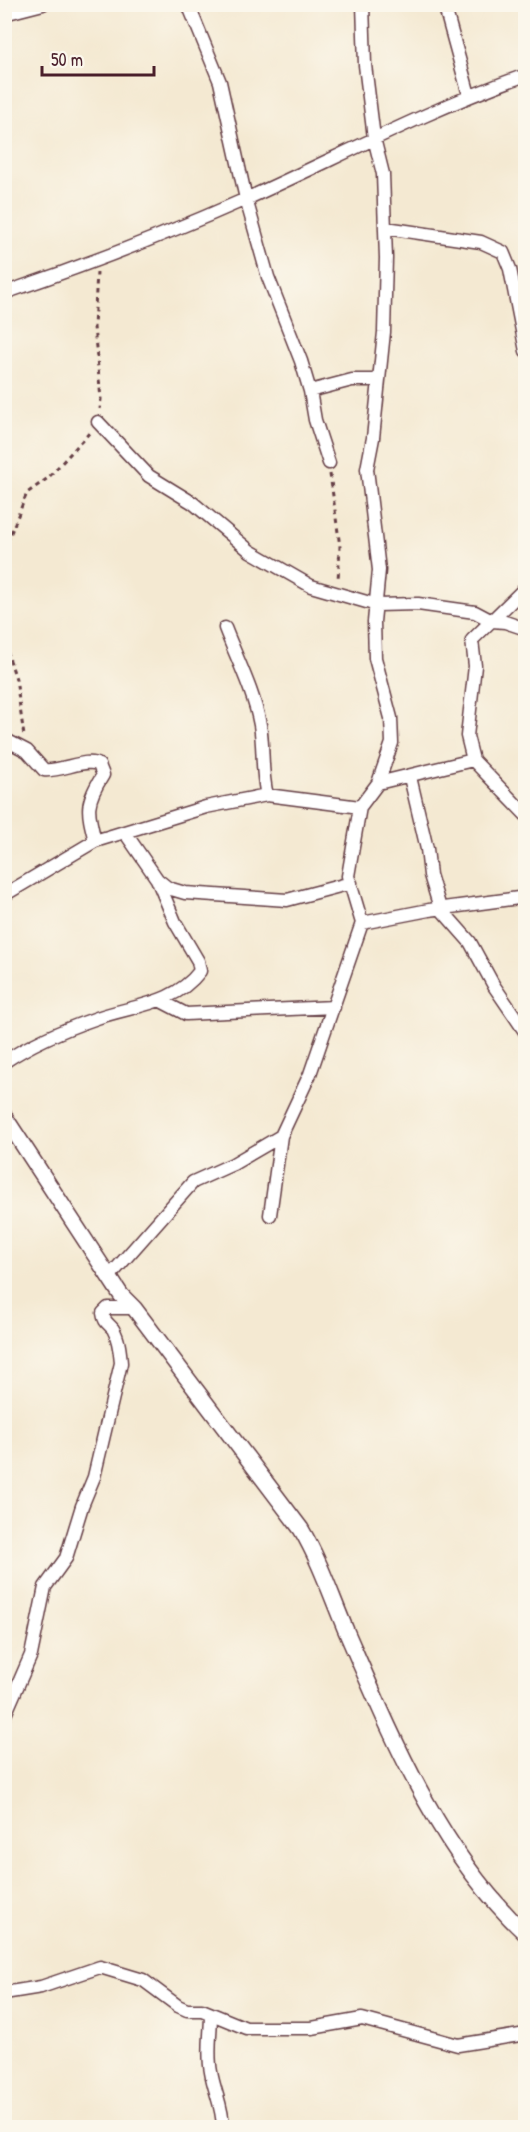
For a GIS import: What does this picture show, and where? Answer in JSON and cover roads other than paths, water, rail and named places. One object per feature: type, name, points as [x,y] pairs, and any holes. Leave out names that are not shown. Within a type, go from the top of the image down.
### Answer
[{"type":"street","points":[[4,14],[43,4]]},
{"type":"street","points":[[188,4],[220,82],[246,199],[268,277],[310,391],[315,420],[328,463]]},
{"type":"street","points":[[270,1215],[281,1136],[310,1074],[362,923],[348,876],[360,807],[378,783],[392,742],[391,718],[375,658],[379,570],[367,469],[384,332],[386,228],[383,174],[374,138],[365,65],[363,4]]},
{"type":"street","points":[[444,4],[470,95]]},
{"type":"street","points":[[4,293],[97,262],[246,199],[470,95],[525,75]]},
{"type":"street","points":[[386,228],[481,242],[503,252],[510,269],[525,351]]},
{"type":"street","points":[[310,391],[352,380],[379,380]]},
{"type":"street","points":[[98,422],[148,476],[194,502],[250,551],[311,586],[377,605],[418,604],[475,612],[492,621],[505,622],[525,629]]},
{"type":"street","points":[[525,587],[472,640],[475,666],[468,736],[473,760],[525,815]]},
{"type":"street","points":[[225,628],[260,723],[265,758],[263,782],[267,795]]},
{"type":"street","points":[[4,739],[27,751],[44,770],[58,771],[86,762],[99,765],[103,775],[88,801],[87,810],[94,841]]},
{"type":"street","points":[[378,783],[473,760]]},
{"type":"street","points":[[410,777],[427,849],[430,875],[440,908],[470,942],[494,986],[525,1033]]},
{"type":"street","points":[[4,895],[94,841],[126,834],[206,807],[267,795],[360,807]]},
{"type":"street","points":[[4,1062],[23,1050],[98,1018],[160,1001],[192,981],[200,971],[198,961],[175,922],[157,879],[126,834]]},
{"type":"street","points":[[157,879],[168,888],[185,893],[287,900],[351,883]]},
{"type":"street","points":[[362,923],[440,908],[525,897]]},
{"type":"street","points":[[160,1001],[186,1014],[334,1007]]},
{"type":"street","points":[[4,1116],[109,1277],[301,1529],[319,1559],[361,1664],[391,1732],[420,1788],[482,1887],[525,1934]]},
{"type":"street","points":[[109,1277],[193,1182],[232,1164],[281,1136]]},
{"type":"street","points":[[4,1718],[31,1655],[45,1587],[66,1558],[82,1506],[94,1477],[121,1363],[119,1345],[113,1330],[104,1321],[103,1313],[108,1308],[134,1308]]},
{"type":"street","points":[[4,1993],[41,1988],[100,1967],[143,1980],[178,2006],[258,2029],[312,2028],[352,2020],[370,2020],[458,2045],[525,2034]]},
{"type":"street","points":[[211,2014],[210,2063],[216,2093],[222,2107],[224,2127]]}]
